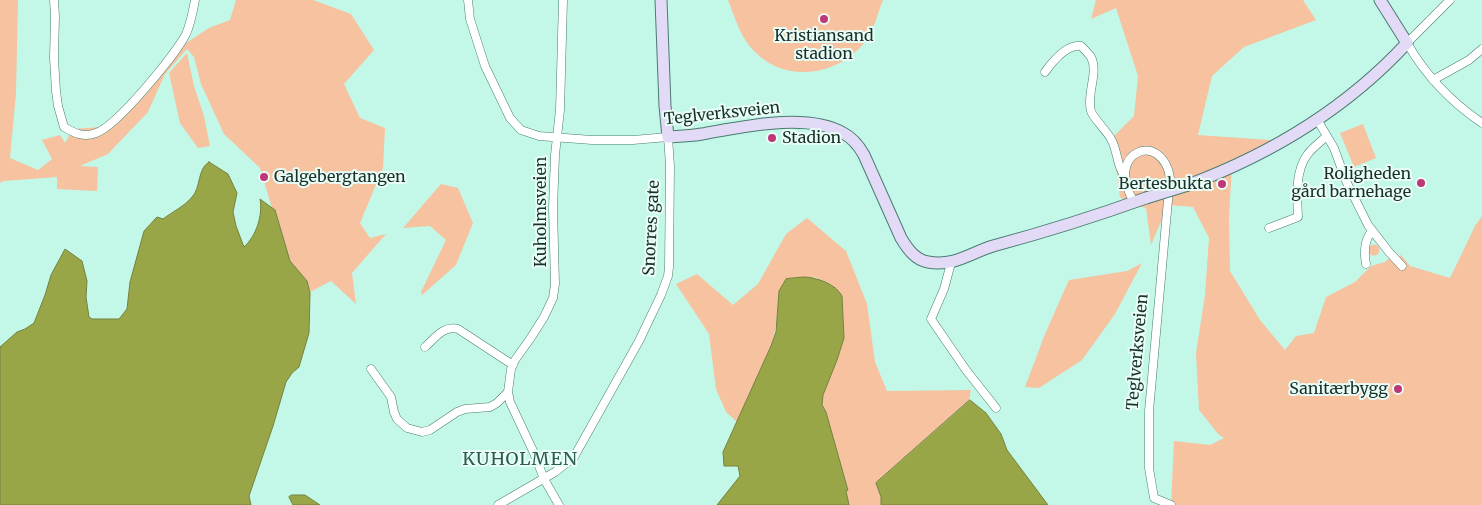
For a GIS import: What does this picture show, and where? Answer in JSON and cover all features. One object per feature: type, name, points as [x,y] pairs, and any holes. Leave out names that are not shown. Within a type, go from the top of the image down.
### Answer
[{"type":"street","points":[[54,0],[54,58],[58,106],[64,127],[76,134],[95,134],[104,130],[160,71],[180,45],[191,18],[195,0]]},
{"type":"street","name":"Kuholmsveien","points":[[468,0],[470,19],[485,66],[510,118],[521,130],[530,134],[556,138],[553,208],[555,284],[553,298],[537,330],[513,365],[508,381],[508,392],[510,402],[544,479],[559,505]]},
{"type":"street","points":[[556,138],[560,110],[563,0]]},
{"type":"street","name":"Snorres gate","points":[[544,479],[574,457],[639,341],[668,276],[670,166],[665,106],[662,0]]},
{"type":"street","points":[[1380,0],[1418,62],[1450,99],[1482,123]]},
{"type":"street","points":[[1407,43],[1450,0]]},
{"type":"street","name":"Teglverksveien","points":[[556,138],[619,141],[701,134],[759,123],[807,124],[833,128],[844,133],[864,155],[898,231],[914,256],[926,262],[951,263],[993,247],[1188,185],[1233,168],[1318,120],[1392,59],[1407,43]]},
{"type":"street","points":[[1045,72],[1063,53],[1073,46],[1081,46],[1092,60],[1091,111],[1116,148],[1119,168],[1124,175],[1126,185],[1134,202]]},
{"type":"street","points":[[1433,80],[1469,60],[1482,49]]},
{"type":"street","points":[[1318,120],[1334,148],[1354,199],[1372,231],[1402,266]]},
{"type":"street","points":[[1269,228],[1298,217],[1298,182],[1302,166],[1308,154],[1327,136]]},
{"type":"street","name":"Teglverksveien","points":[[1124,175],[1130,158],[1138,152],[1148,151],[1157,154],[1164,159],[1169,168],[1170,178],[1150,392],[1148,468],[1154,498],[1170,505]]},
{"type":"street","points":[[1366,264],[1366,242],[1372,231]]},
{"type":"street","points":[[951,263],[944,289],[932,319],[961,363],[996,408]]},
{"type":"street","points":[[425,347],[446,329],[458,329],[513,365]]},
{"type":"street","points":[[371,369],[391,397],[397,419],[408,428],[422,432],[430,430],[457,412],[465,409],[490,407],[508,392]]},
{"type":"street","points":[[498,505],[544,479]]},
{"type":"shaded area","points":[[0,0],[18,0],[16,93],[10,158],[38,170],[52,159],[42,140],[60,135],[65,143],[73,129],[101,127],[144,87],[183,45],[209,28],[230,20],[236,0],[313,0],[351,14],[374,50],[344,84],[360,118],[385,128],[383,168],[360,223],[370,238],[386,234],[352,273],[356,304],[331,281],[310,292],[307,281],[290,261],[260,168],[224,134],[201,84],[194,57],[187,49],[165,74],[148,112],[108,154],[80,166],[98,167],[97,191],[57,189],[57,177],[3,181],[0,183]]},
{"type":"shaded area","points":[[728,0],[883,0],[870,33],[854,54],[826,68],[811,72],[796,72],[781,68],[767,61],[754,51],[741,33]]},
{"type":"shaded area","points":[[1096,0],[1303,0],[1316,20],[1244,47],[1212,76],[1198,135],[1284,141],[1232,166],[1229,217],[1230,271],[1260,320],[1285,350],[1296,336],[1314,333],[1326,297],[1355,282],[1371,266],[1385,262],[1388,259],[1395,259],[1401,255],[1410,266],[1450,278],[1475,226],[1482,216],[1482,505],[1171,505],[1174,441],[1210,445],[1224,438],[1219,435],[1199,410],[1196,353],[1205,295],[1209,238],[1193,207],[1168,205],[1151,245],[1146,208],[1131,204],[1120,197],[1112,138],[1134,116],[1138,76],[1116,8],[1091,19]]},
{"type":"shaded area","points":[[187,53],[210,146],[198,148],[180,123],[169,73]]},
{"type":"shaded area","points":[[1363,124],[1376,158],[1354,167],[1340,133]]},
{"type":"shaded area","points":[[209,162],[228,174],[237,193],[233,212],[244,247],[258,225],[260,199],[275,210],[290,261],[307,281],[310,293],[309,333],[299,367],[286,382],[249,496],[251,505],[0,505],[0,347],[17,332],[34,323],[51,275],[65,249],[82,261],[87,281],[86,297],[89,317],[92,319],[119,319],[127,309],[130,282],[144,231],[157,217],[163,219],[189,200],[197,189],[205,165]]},
{"type":"shaded area","points":[[441,184],[458,188],[473,223],[456,265],[422,295],[421,292],[446,240],[430,226],[403,228]]},
{"type":"shaded area","points":[[807,218],[846,251],[867,304],[875,362],[887,391],[971,390],[969,400],[876,483],[881,498],[881,505],[849,505],[847,487],[826,412],[822,405],[823,395],[844,338],[842,296],[840,292],[815,277],[777,305],[777,319],[770,349],[737,422],[726,412],[716,389],[709,334],[676,284],[697,274],[733,305],[758,284],[786,234]]},
{"type":"shaded area","points":[[1374,244],[1380,250],[1374,256],[1368,250]]},
{"type":"shaded area","points":[[1142,263],[1115,314],[1082,360],[1039,388],[1025,387],[1045,334],[1069,280],[1127,271]]},
{"type":"shaded area","points":[[803,277],[825,282],[835,288],[842,296],[844,338],[823,395],[822,405],[826,412],[848,490],[846,491],[849,505],[717,505],[740,476],[738,466],[724,466],[723,452],[776,332],[779,291],[786,279]]},
{"type":"shaded area","points":[[970,400],[986,413],[1001,434],[1007,450],[1048,505],[881,505],[881,497],[876,483]]},
{"type":"shaded area","points":[[292,495],[305,495],[320,505],[293,505],[289,497]]},
{"type":"place","name":"Kristiansand stadion","points":[[824,19]]},
{"type":"place","name":"Stadion","points":[[772,138]]},
{"type":"place","name":"Galgebergtangen","points":[[264,177]]},
{"type":"place","name":"Roligheden gård barnehage","points":[[1421,183]]},
{"type":"place","name":"Bertesbukta","points":[[1222,184]]},
{"type":"place","name":"Sanitærbygg","points":[[1398,389]]},
{"type":"district","name":"KUHOLMEN","points":[[520,460]]}]
